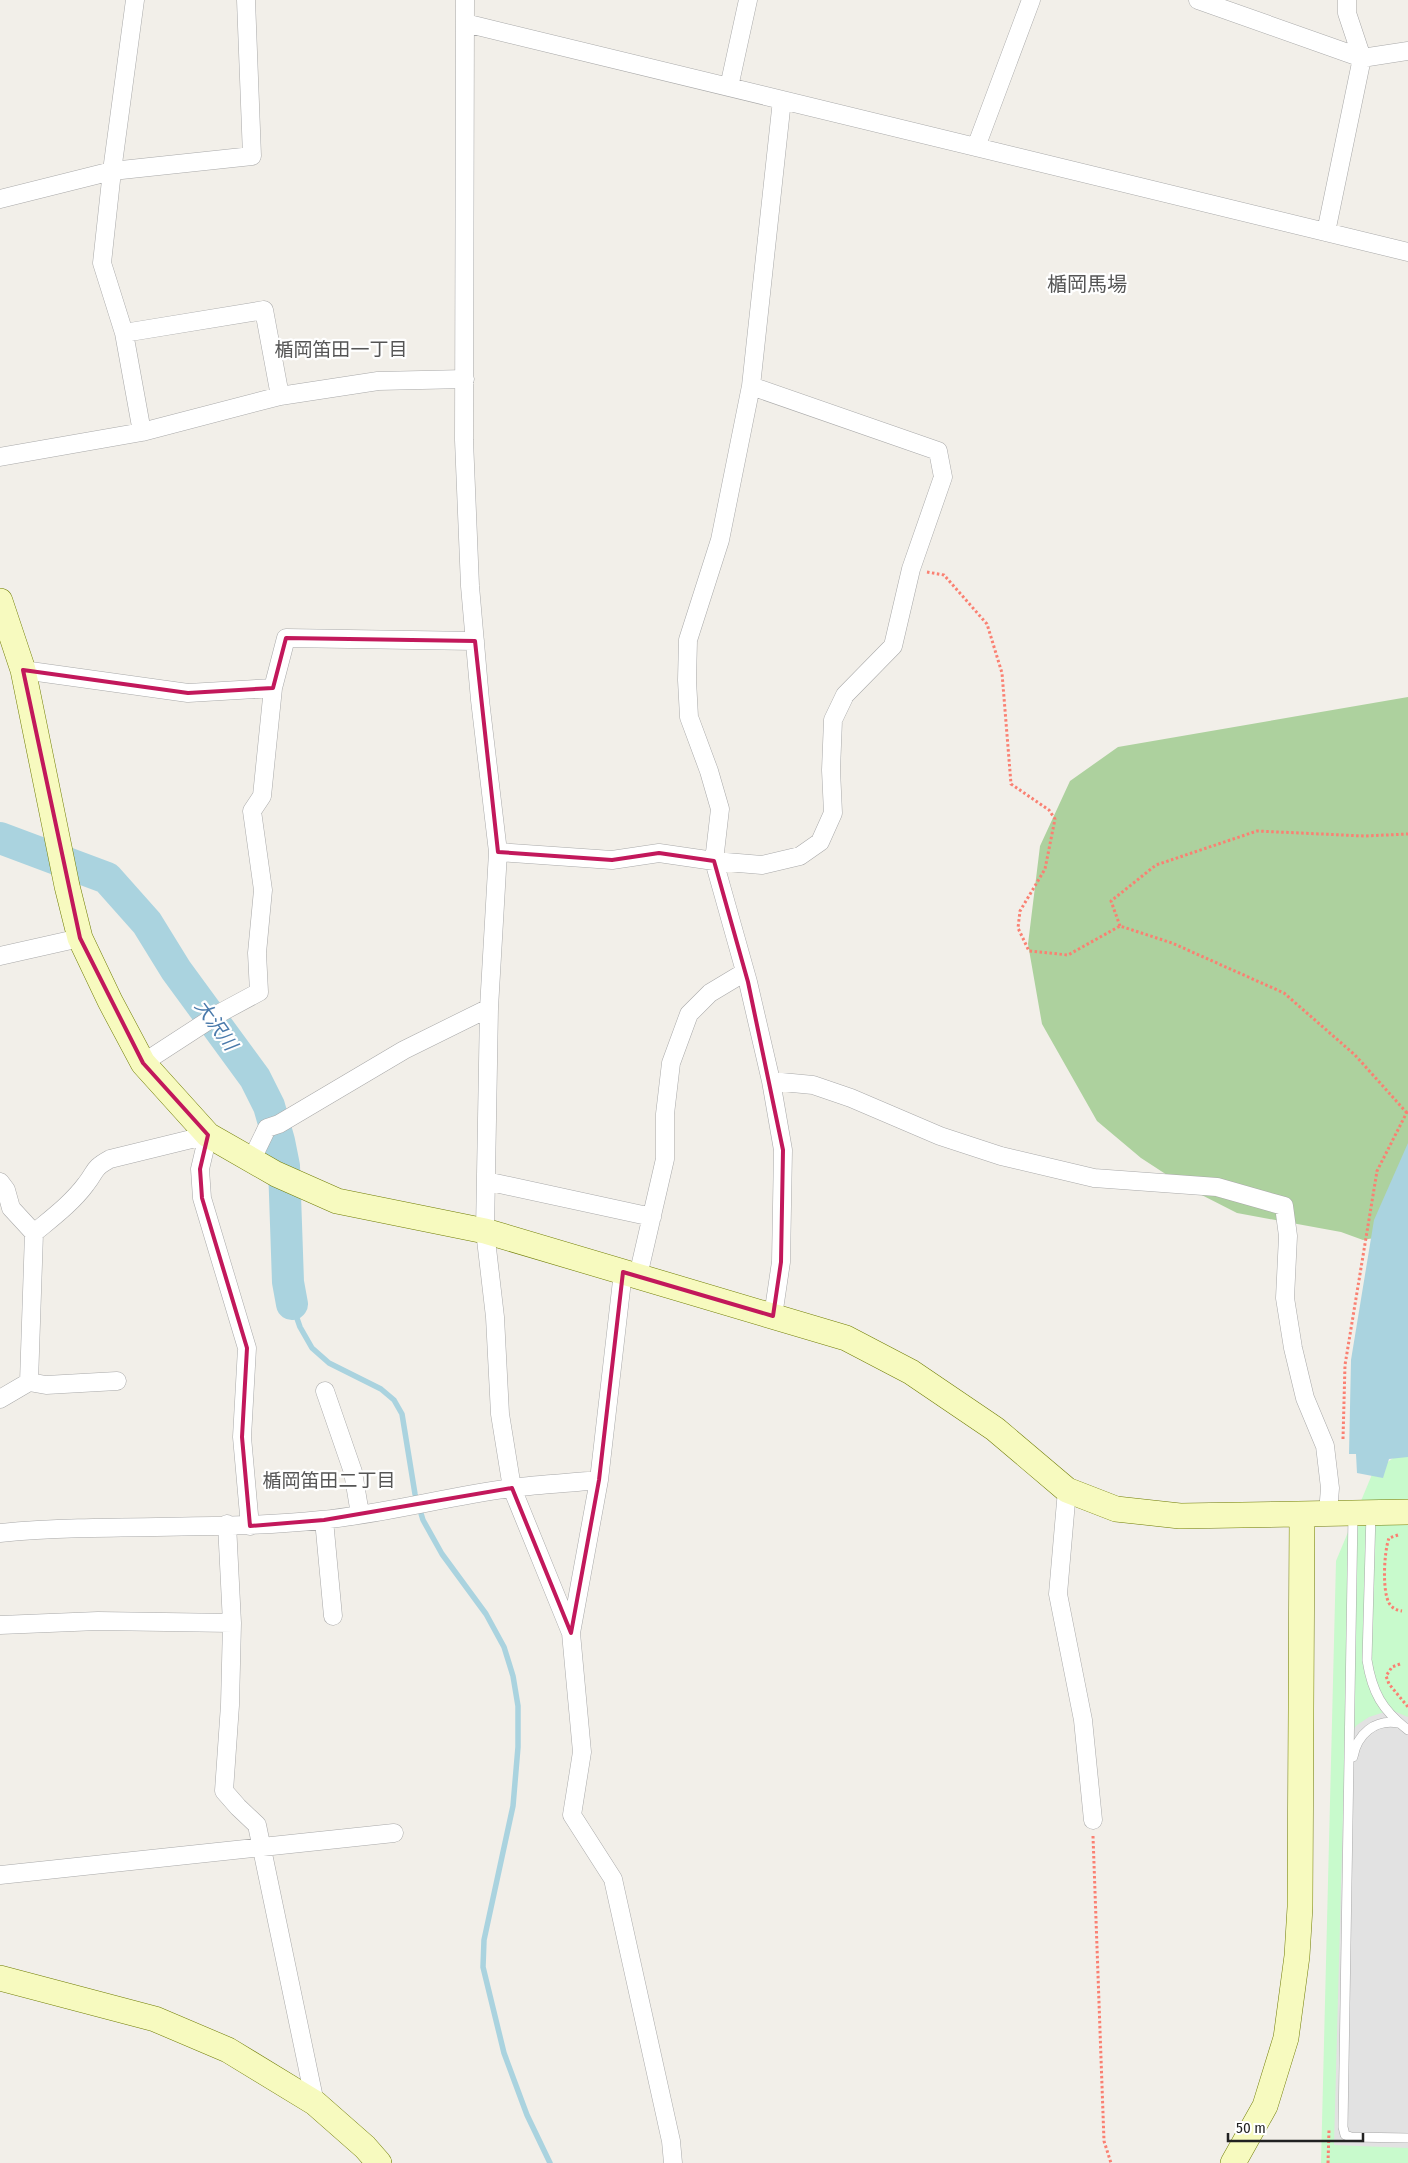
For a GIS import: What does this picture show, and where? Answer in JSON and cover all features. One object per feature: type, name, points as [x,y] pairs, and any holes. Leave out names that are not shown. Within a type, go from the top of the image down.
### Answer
[{"type":"street","points":[[135,0],[112,171],[102,263],[124,334],[142,432]]},
{"type":"street","points":[[0,199],[112,171],[252,156],[246,0]]},
{"type":"street","points":[[465,0],[464,450],[470,586],[498,852],[489,1008],[485,1231],[495,1317],[500,1414],[512,1488],[571,1633]]},
{"type":"street","points":[[729,87],[748,0]]},
{"type":"street","points":[[976,147],[1031,0]]},
{"type":"street","points":[[1198,0],[1362,58],[1408,51]]},
{"type":"street","points":[[1326,232],[1362,58],[1347,13],[1347,0]]},
{"type":"street","points":[[465,23],[1408,252]]},
{"type":"street","points":[[773,1316],[781,1262],[783,1150],[771,1081],[714,861],[720,809],[709,771],[689,717],[687,680],[688,640],[720,540],[751,386],[782,100]]},
{"type":"street","points":[[124,334],[264,310],[280,396]]},
{"type":"street","points":[[0,457],[142,432],[280,396],[378,381],[465,379]]},
{"type":"street","points":[[498,852],[612,860],[658,853],[714,861],[762,865],[800,856],[820,842],[833,813],[831,770],[833,720],[845,695],[893,646],[912,569],[942,477],[938,450],[751,386]]},
{"type":"street","points":[[0,601],[23,670],[66,886],[80,938],[110,1001],[143,1063],[208,1135],[276,1174],[337,1201],[485,1231],[846,1338],[911,1372],[995,1430],[1067,1490],[1116,1509],[1180,1516],[1362,1513],[1405,1523]]},
{"type":"street","points":[[143,1063],[196,1028],[259,992],[257,953],[263,890],[252,811],[262,796],[273,688],[286,638],[475,641]]},
{"type":"street","points":[[23,670],[188,693],[273,688]]},
{"type":"street","points":[[0,956],[80,938]]},
{"type":"street","points":[[673,2163],[671,2142],[612,1879],[572,1815],[582,1752],[571,1633],[599,1480],[630,1274],[652,1217],[665,1159],[664,1114],[671,1063],[690,1014],[710,993],[744,972]]},
{"type":"street","points":[[252,1159],[273,1126],[404,1050],[489,1008]]},
{"type":"street","points":[[771,1081],[813,1085],[851,1098],[940,1136],[1001,1156],[1094,1178],[1217,1187],[1284,1206],[1288,1236],[1285,1298],[1293,1348],[1305,1398],[1325,1446],[1330,1488],[1328,1513]]},
{"type":"street","points":[[34,1233],[87,1184],[97,1166],[110,1159],[208,1135]]},
{"type":"street","points":[[208,1135],[200,1169],[202,1198],[248,1348],[242,1437],[250,1526]]},
{"type":"street","points":[[486,1181],[652,1217]]},
{"type":"street","points":[[0,1182],[6,1190],[11,1208],[34,1233],[29,1382]]},
{"type":"street","points":[[0,1399],[29,1382],[46,1385],[117,1381]]},
{"type":"street","points":[[325,1391],[353,1472],[360,1514]]},
{"type":"street","points":[[0,1533],[227,1524],[250,1526],[324,1520],[512,1488],[599,1480]]},
{"type":"street","points":[[1067,1490],[1058,1594],[1083,1720],[1093,1820]]},
{"type":"street","points":[[1232,2163],[1265,2106],[1284,2046],[1297,1956],[1300,1907],[1302,1514]]},
{"type":"street","points":[[324,1520],[333,1616]]},
{"type":"street","points":[[227,1524],[232,1623],[230,1705],[224,1791],[257,1825],[315,2103]]},
{"type":"street","points":[[0,1625],[98,1620],[232,1623]]},
{"type":"street","points":[[0,1875],[394,1833]]},
{"type":"street","points":[[0,1978],[155,2019],[228,2050],[315,2103],[365,2147],[379,2163]]},
{"type":"lane","points":[[1362,1513],[1368,1668],[1381,1703],[1390,1716],[1408,1730]]},
{"type":"lane","points":[[1362,1513],[1350,1779],[1343,2127],[1345,2135],[1351,2137],[1408,2138]]},
{"type":"lane","points":[[1350,1779],[1354,1752],[1359,1738],[1366,1731],[1382,1723],[1399,1723]]},
{"type":"path","points":[[912,569],[944,575],[987,624],[1002,672],[1011,784],[1049,810],[1055,820],[1045,870],[1020,911],[1018,928],[1029,951],[1068,955],[1120,926],[1172,943],[1284,993],[1355,1055],[1407,1111],[1377,1171],[1345,1365],[1342,1444]]},
{"type":"path","points":[[1120,926],[1111,901],[1156,865],[1257,831],[1364,836],[1408,834]]},
{"type":"path","points":[[1402,1611],[1394,1609],[1389,1604],[1386,1594],[1386,1547],[1389,1538],[1405,1523]]},
{"type":"path","points":[[1400,1664],[1392,1667],[1386,1676],[1389,1684],[1408,1706]]},
{"type":"path","points":[[1093,1820],[1104,2141],[1111,2163]]},
{"type":"highlighted area","points":[[286,638],[475,641],[498,852],[612,860],[659,853],[714,861],[748,982],[783,1150],[781,1262],[773,1316],[623,1272],[599,1480],[571,1633],[512,1488],[324,1520],[250,1526],[242,1437],[247,1348],[202,1198],[200,1169],[208,1135],[143,1063],[80,938],[23,670],[188,693],[273,688]]},
{"type":"green space","points":[[1408,697],[1408,1232],[1363,1240],[1341,1232],[1237,1213],[1184,1186],[1141,1158],[1097,1121],[1042,1024],[1028,944],[1040,846],[1070,781],[1118,747]]},
{"type":"green space","points":[[1408,1448],[1408,2163],[1321,2163],[1336,1561],[1373,1472]]},
{"type":"shaded area","points":[[1391,1710],[1408,1717],[1408,2148],[1334,2145],[1345,1739],[1357,1725],[1369,1717]]},
{"type":"water","points":[[1408,1143],[1408,1457],[1389,1459],[1383,1478],[1357,1473],[1356,1454],[1349,1454],[1351,1360],[1374,1220]]},
{"type":"waterway","name":"大沢川","points":[[0,838],[107,878],[147,923],[176,970],[255,1078],[269,1106],[284,1166],[288,1282],[292,1304]]},
{"type":"waterway","points":[[292,1304],[300,1327],[312,1348],[329,1363],[381,1389],[394,1400],[402,1414],[415,1494],[423,1520],[442,1554],[486,1614],[504,1647],[513,1676],[518,1706],[518,1747],[513,1806],[484,1940],[483,1967],[504,2053],[527,2115],[550,2163]]},
{"type":"district","name":"楯岡馬場","points":[[1087,284]]},
{"type":"district","name":"楯岡笛田一丁目","points":[[341,349]]},
{"type":"district","name":"楯岡笛田二丁目","points":[[329,1480]]}]
